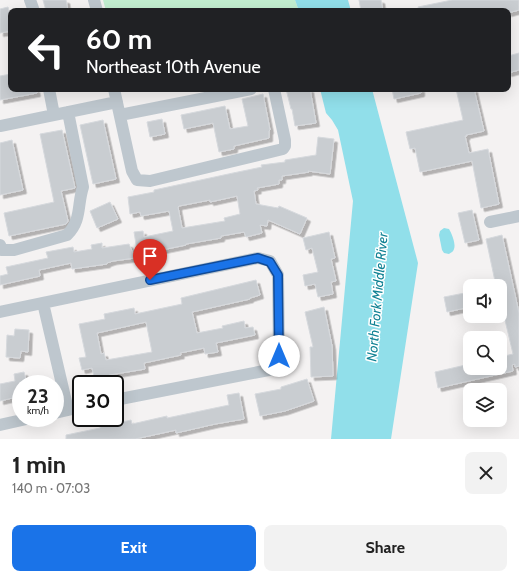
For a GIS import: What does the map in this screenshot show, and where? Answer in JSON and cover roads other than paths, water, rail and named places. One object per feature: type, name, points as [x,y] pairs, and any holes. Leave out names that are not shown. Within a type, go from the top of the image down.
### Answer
[{"type":"street","points":[[50,92],[54,115]]},
{"type":"street","points":[[115,92],[132,171],[137,180],[150,181],[282,149],[285,146],[285,140],[275,92]]},
{"type":"street","points":[[120,115],[236,92]]},
{"type":"street","points":[[0,126],[117,102]]},
{"type":"street","points":[[0,245],[2,250],[14,250],[67,235],[73,229],[77,221],[83,187],[68,112]]},
{"type":"street","points":[[490,222],[519,216]]},
{"type":"street","points":[[0,312],[258,258],[270,262],[278,275],[279,356],[274,369],[124,398]]},
{"type":"street","points":[[43,303],[68,410]]},
{"type":"street","points":[[64,411],[72,409]]},
{"type":"street","points":[[0,425],[12,422]]},
{"type":"water","points":[[295,0],[348,0],[350,8],[298,8]]},
{"type":"water","name":"North Fork Middle River","points":[[321,92],[373,92],[418,263],[391,439],[331,439],[353,201],[338,130],[326,113]]},
{"type":"water","points":[[444,228],[449,229],[454,242],[454,250],[449,254],[444,253],[442,250],[439,235],[440,231]]}]
